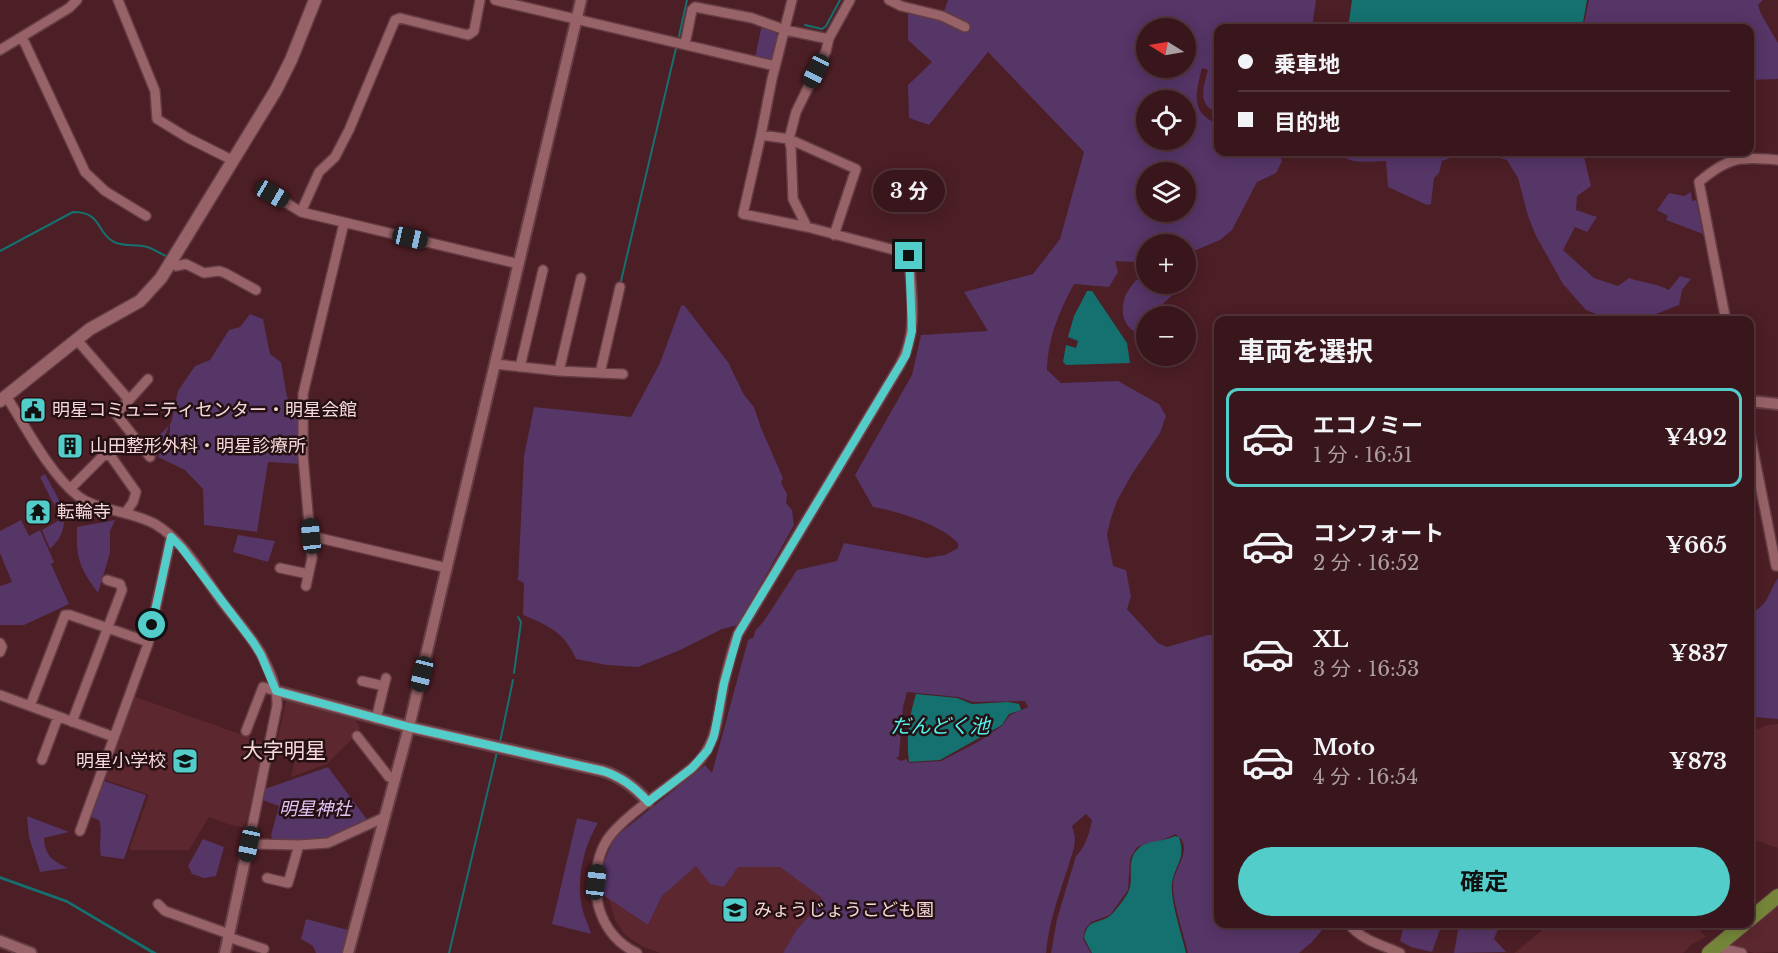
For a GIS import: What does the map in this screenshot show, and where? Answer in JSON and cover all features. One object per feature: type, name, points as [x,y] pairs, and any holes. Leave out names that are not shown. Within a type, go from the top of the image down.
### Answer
[{"type":"main road","points":[[3,399],[76,340],[104,320],[140,301],[161,278],[276,90],[291,60],[315,0]]},
{"type":"main road","points":[[1754,916],[1778,896]]},
{"type":"main road","points":[[1713,950],[1739,928]]},
{"type":"street","points":[[0,50],[69,8],[77,0]]},
{"type":"street","points":[[118,0],[155,91],[157,119],[188,138],[234,161]]},
{"type":"street","points":[[301,212],[319,172],[335,157],[349,130],[395,20],[400,18],[468,35],[474,32],[480,0]]},
{"type":"street","points":[[495,0],[775,66]]},
{"type":"street","points":[[348,953],[409,727],[581,0]]},
{"type":"street","points":[[637,953],[619,941],[607,927],[597,900],[596,882],[599,860],[606,842],[617,828],[692,768],[708,750],[714,736],[724,683],[738,634],[892,380],[909,347],[912,331],[909,256],[900,251],[807,227],[743,214],[775,66],[792,0]]},
{"type":"street","points":[[807,227],[793,199],[792,148],[789,139],[796,112],[826,51],[829,38],[850,0]]},
{"type":"street","points":[[889,0],[901,6],[942,16],[965,27]]},
{"type":"street","points":[[685,44],[692,10],[695,7],[752,18],[785,30],[829,38]]},
{"type":"street","points":[[22,37],[85,172],[105,191],[146,216]]},
{"type":"street","points":[[761,135],[789,139],[856,169],[834,235]]},
{"type":"street","points":[[1725,316],[1699,182],[1731,160],[1748,158],[1778,160]]},
{"type":"street","points":[[269,192],[301,212],[519,264]]},
{"type":"street","points":[[306,586],[312,558],[303,456],[303,394],[344,223]]},
{"type":"street","points":[[171,263],[176,266],[186,264],[204,273],[219,271],[256,290]]},
{"type":"street","points":[[520,368],[543,270]]},
{"type":"street","points":[[560,371],[581,278]]},
{"type":"street","points":[[600,373],[620,287]]},
{"type":"street","points":[[76,340],[129,400]]},
{"type":"street","points":[[495,364],[520,368],[623,374]]},
{"type":"street","points":[[148,379],[116,414],[150,457]]},
{"type":"street","points":[[3,399],[70,489],[86,501],[126,512],[151,522],[181,547],[253,642],[276,691],[278,701],[276,717],[225,953]]},
{"type":"street","points":[[1754,402],[1778,404]]},
{"type":"street","points":[[1754,454],[1776,566],[1778,566]]},
{"type":"street","points":[[70,489],[103,456],[110,455],[136,492],[126,512]]},
{"type":"street","points":[[311,536],[447,568]]},
{"type":"street","points":[[80,831],[148,642],[171,537]]},
{"type":"street","points":[[280,568],[308,574]]},
{"type":"street","points":[[72,722],[106,627],[110,624],[122,590],[120,584],[107,580]]},
{"type":"street","points":[[30,706],[64,615],[70,615],[148,642]]},
{"type":"street","points":[[0,643],[2,647],[0,652]]},
{"type":"street","points":[[362,681],[385,682],[376,718]]},
{"type":"street","points":[[246,731],[262,687],[409,727],[603,771],[629,783],[648,802]]},
{"type":"street","points":[[0,695],[114,737]]},
{"type":"street","points":[[42,760],[58,717]]},
{"type":"street","points":[[357,736],[389,777],[394,780]]},
{"type":"street","points":[[249,844],[328,843],[385,817]]},
{"type":"street","points":[[267,878],[288,883],[299,845]]},
{"type":"street","points":[[158,904],[165,911],[264,949]]},
{"type":"street","points":[[1353,928],[1357,933],[1400,953]]},
{"type":"street","points":[[0,941],[31,953]]},
{"type":"street","points":[[1713,950],[1742,953]]},
{"type":"shaded area","name":"明星小学校","points":[[133,696],[265,743],[245,828],[209,817],[189,850],[131,850],[130,847],[149,795],[103,779]]},
{"type":"shaded area","points":[[287,697],[338,709],[337,715],[356,720],[360,728],[327,764],[291,777],[295,760],[274,755]]},
{"type":"shaded area","points":[[1778,724],[1778,848],[1754,840],[1754,731],[1767,725]]},
{"type":"shaded area","name":"みょうじょうこども園","points":[[696,865],[781,867],[822,898],[797,929],[783,953],[660,953],[642,946],[625,935],[615,920],[609,899],[648,925],[662,896]]},
{"type":"shaded area","points":[[1778,906],[1778,952],[1754,953],[1729,946],[1754,928]]},
{"type":"shaded area","points":[[1545,928],[1698,928],[1706,937],[1692,944],[1683,953],[1514,953]]},
{"type":"green space","points":[[948,0],[1316,0],[1313,24],[1214,24],[1214,111],[1204,101],[1203,89],[1208,70],[1202,68],[1197,101],[1202,114],[1214,122],[1214,156],[1280,156],[1282,161],[1276,173],[1257,182],[1232,230],[1220,240],[1196,250],[1196,234],[1136,234],[1136,262],[1115,261],[1118,272],[1109,287],[1074,284],[1055,326],[1047,370],[1061,383],[1118,381],[1159,404],[1166,416],[1160,433],[1117,501],[1107,534],[1113,566],[1126,570],[1131,597],[1127,609],[1158,643],[1167,647],[1214,635],[1214,928],[1324,928],[1299,953],[1188,953],[1173,891],[1174,878],[1184,851],[1181,839],[1175,834],[1137,847],[1130,859],[1128,890],[1110,915],[1091,922],[1085,929],[1083,939],[1091,953],[1051,953],[1057,919],[1076,856],[1085,844],[1090,830],[1092,820],[1086,814],[1072,826],[1075,837],[1074,848],[1054,913],[1046,953],[783,953],[797,929],[822,898],[780,867],[738,867],[724,887],[710,884],[696,866],[662,896],[648,925],[600,893],[602,867],[614,838],[705,765],[712,773],[748,640],[754,637],[755,631],[797,570],[837,561],[844,543],[926,558],[945,555],[958,548],[958,543],[950,536],[930,525],[895,512],[873,507],[855,475],[912,375],[921,335],[988,331],[964,292],[1033,274],[1060,239],[1084,152],[988,52],[929,125],[909,118],[908,85],[932,62],[908,40],[908,15],[911,11],[942,17]],"holes":[[[907,692],[958,697],[973,702],[1025,701],[1028,707],[1010,715],[1002,726],[976,743],[941,761],[909,763],[906,759],[901,761],[896,758],[899,756],[903,707]]]},
{"type":"green space","points":[[1589,0],[1763,0],[1758,5],[1761,14],[1778,43],[1778,79],[1754,80],[1754,24],[1584,24]]},
{"type":"green space","points":[[762,24],[773,30],[778,37],[774,58],[768,62],[755,58]]},
{"type":"green space","points":[[1343,156],[1458,156],[1442,161],[1439,173],[1434,178],[1431,204],[1427,205],[1388,187],[1386,161],[1367,162]]},
{"type":"green space","points":[[1490,156],[1585,156],[1591,186],[1577,196],[1576,210],[1597,217],[1587,232],[1575,227],[1563,250],[1594,278],[1618,286],[1629,278],[1669,290],[1680,276],[1691,279],[1682,290],[1679,305],[1651,316],[1601,316],[1586,310],[1563,284],[1536,236],[1518,178],[1507,160]]},
{"type":"green space","points":[[1691,192],[1692,201],[1696,200],[1703,234],[1666,220],[1668,216],[1657,210],[1669,193],[1684,196]]},
{"type":"green space","points":[[1136,280],[1136,294],[1173,294],[1161,306],[1136,306],[1135,332],[1125,322],[1123,312],[1127,293]]},
{"type":"green space","points":[[684,305],[728,362],[744,395],[754,407],[783,478],[781,483],[787,494],[786,503],[792,510],[794,525],[738,625],[722,629],[678,651],[638,667],[607,665],[576,659],[567,643],[555,631],[523,615],[524,583],[518,580],[524,456],[534,407],[631,417],[660,363],[681,306]]},
{"type":"green space","points":[[250,314],[263,319],[270,354],[281,362],[287,397],[297,411],[300,464],[268,462],[257,532],[204,525],[203,489],[185,470],[158,457],[170,432],[178,391],[195,366],[210,360],[229,330],[240,327]]},
{"type":"green space","points":[[169,425],[156,458],[148,447]]},
{"type":"green space","points":[[45,474],[60,503],[64,521],[58,540],[50,549],[42,530],[61,519],[40,477]]},
{"type":"green space","points":[[21,520],[29,536],[40,530],[54,562],[51,564],[69,604],[24,625],[0,625],[0,586],[12,582],[0,553],[0,531]]},
{"type":"green space","points":[[115,520],[110,531],[110,553],[98,593],[80,562],[77,527]]},
{"type":"green space","points":[[238,535],[275,541],[268,562],[233,552]]},
{"type":"green space","points":[[1778,578],[1778,719],[1754,718],[1754,611],[1765,603]]},
{"type":"green space","name":"明星神社","points":[[328,767],[371,825],[328,843],[274,845],[271,835],[279,806],[262,800],[265,789]]},
{"type":"green space","points":[[101,780],[146,795],[124,859],[101,856],[99,820],[88,816]]},
{"type":"green space","points":[[27,816],[69,832],[44,838],[48,854],[68,868],[40,872],[29,837]]},
{"type":"green space","points":[[577,818],[598,823],[588,843],[580,877],[581,900],[591,934],[552,924]]},
{"type":"green space","points":[[203,839],[224,847],[216,876],[204,878],[192,874],[188,866]]},
{"type":"green space","points":[[306,919],[348,930],[350,933],[345,953],[316,953],[313,946],[301,939]]},
{"type":"green space","points":[[1403,928],[1441,928],[1432,952],[1411,947],[1400,941]]},
{"type":"green space","points":[[1458,928],[1498,928],[1494,939],[1506,952],[1454,953]]},
{"type":"water","points":[[1352,0],[1587,0],[1583,24],[1349,24]]},
{"type":"water","points":[[1087,291],[1092,291],[1127,343],[1130,363],[1066,365],[1063,362],[1066,345],[1076,348],[1078,341],[1068,337],[1074,316]]},
{"type":"water","name":"だんどく池","points":[[916,694],[957,698],[972,704],[1008,702],[1019,704],[1021,710],[1009,714],[1002,725],[940,760],[909,762],[909,728]]},
{"type":"water","points":[[1179,837],[1181,851],[1172,890],[1174,908],[1186,953],[1092,953],[1084,938],[1088,927],[1110,916],[1126,896],[1130,885],[1132,859],[1137,850],[1145,844]]},
{"type":"water","points":[[0,876],[67,900],[157,953],[151,953],[67,903],[0,879]]},
{"type":"waterway","points":[[679,36],[687,0]]},
{"type":"waterway","points":[[805,25],[822,29],[826,26],[840,0]]},
{"type":"waterway","points":[[621,281],[676,48]]},
{"type":"waterway","points":[[0,251],[73,212],[89,215],[114,242],[147,247],[168,257]]},
{"type":"waterway","points":[[514,673],[521,622],[518,617]]},
{"type":"waterway","points":[[500,742],[513,680]]},
{"type":"waterway","points":[[449,953],[497,752]]},
{"type":"place","name":"明星コミュニティセンター・明星会館","points":[[33,410]]},
{"type":"place","name":"山田整形外科・明星診療所","points":[[70,446]]},
{"type":"place","name":"転輪寺","points":[[38,512]]},
{"type":"place","name":"明星小学校","points":[[185,761]]},
{"type":"place","name":"みょうじょうこども園","points":[[735,910]]},
{"type":"district","name":"大字明星","points":[[284,751]]},
{"type":"route","points":[[152,625],[171,537],[253,642],[276,691],[409,727],[603,771],[629,783],[648,802],[692,768],[708,750],[716,728],[734,644],[745,620],[906,355],[912,331],[909,256]]}]
